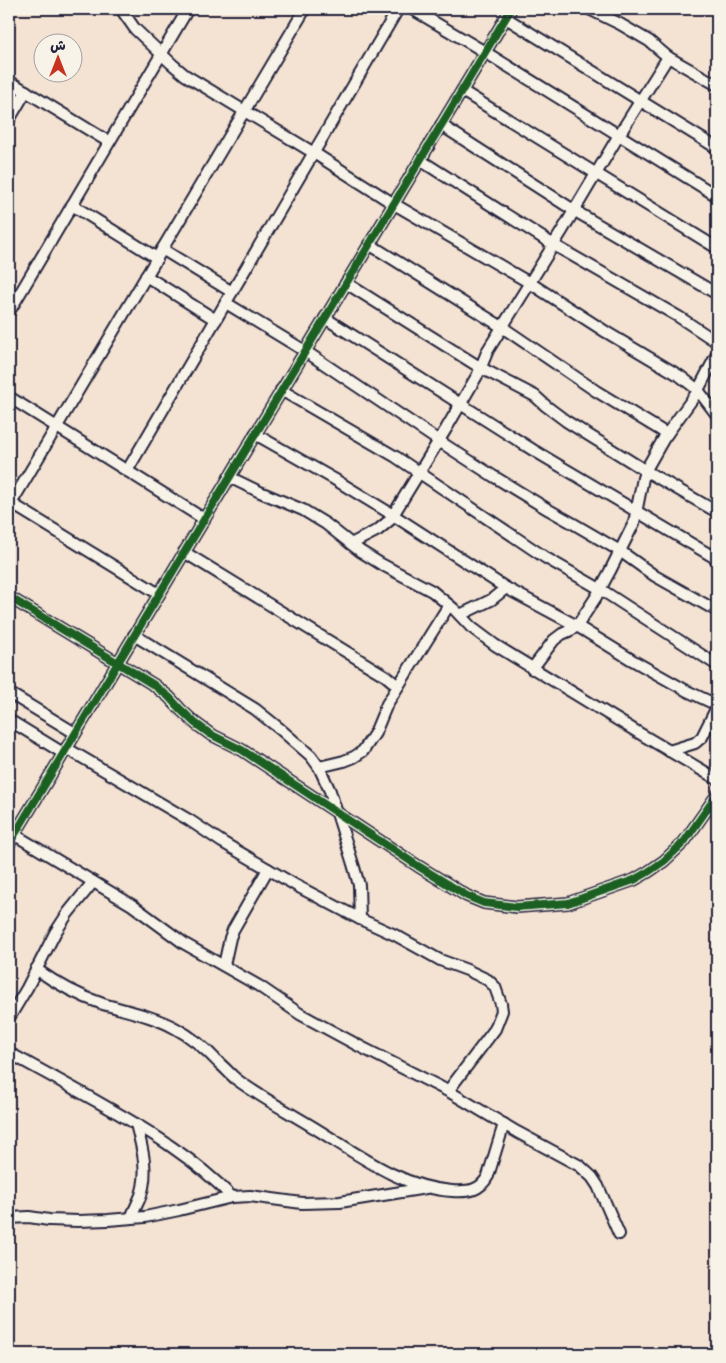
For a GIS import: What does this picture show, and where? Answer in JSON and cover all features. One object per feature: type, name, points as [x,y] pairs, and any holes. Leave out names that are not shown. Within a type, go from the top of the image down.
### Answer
[{"type":"street","points":[[121,9],[135,29],[185,74],[394,204],[530,283],[606,332],[680,376],[698,390],[717,415]]},
{"type":"street","points":[[9,312],[188,9]]},
{"type":"street","points":[[159,594],[10,504],[305,9]]},
{"type":"street","points":[[412,9],[717,196]]},
{"type":"street","points":[[589,9],[642,37],[668,57],[717,85]]},
{"type":"street","points":[[127,471],[314,153],[393,10]]},
{"type":"street","points":[[619,1234],[598,1186],[592,1177],[580,1166],[448,1091],[300,1014],[282,1000],[185,944],[132,905],[11,837],[509,13],[640,101],[717,148]]},
{"type":"street","points":[[351,544],[378,530],[390,520],[460,405],[481,368],[488,350],[668,57]]},
{"type":"street","points":[[9,81],[109,142]]},
{"type":"street","points":[[9,120],[26,91]]},
{"type":"street","points":[[462,91],[717,248]]},
{"type":"street","points":[[441,125],[575,211],[717,294]]},
{"type":"street","points":[[420,160],[554,245],[679,317],[717,342]]},
{"type":"street","points":[[72,205],[232,292]]},
{"type":"street","points":[[369,244],[502,327],[596,391],[667,434]]},
{"type":"street","points":[[146,276],[216,320]]},
{"type":"street","points":[[346,283],[481,368],[535,396],[566,421],[646,471],[717,512]]},
{"type":"street","points":[[226,303],[305,351],[439,441],[620,552],[655,576],[717,611]]},
{"type":"street","points":[[325,318],[460,405],[717,559]]},
{"type":"street","points":[[532,669],[554,640],[577,626],[600,589],[634,522],[646,471],[667,434],[698,390],[717,354]]},
{"type":"street","points":[[282,390],[396,457],[546,558],[600,589],[717,665]]},
{"type":"street","points":[[9,397],[204,519]]},
{"type":"street","points":[[255,434],[393,515],[506,588],[577,626],[687,692],[717,706],[702,737],[695,743],[669,751]]},
{"type":"street","points":[[229,477],[303,510],[326,524],[381,564],[432,591],[471,627],[495,645],[717,779]]},
{"type":"street","points":[[184,552],[386,676],[398,686]]},
{"type":"street","points":[[460,615],[491,600],[506,588]]},
{"type":"street","points":[[9,598],[154,685],[169,697],[180,710],[210,734],[242,750],[418,866],[467,896],[484,903],[518,907],[568,903],[634,880],[664,861],[684,842],[717,795]]},
{"type":"street","points":[[319,767],[344,761],[354,757],[363,750],[376,733],[387,704],[449,605]]},
{"type":"street","points":[[134,635],[255,710],[311,756],[319,767],[330,791],[335,812],[345,838],[359,886],[360,919]]},
{"type":"street","points":[[9,693],[75,733]]},
{"type":"street","points":[[9,720],[189,820],[297,886],[395,935],[440,960],[478,974],[488,980],[495,987],[501,1004],[500,1020],[448,1091]]},
{"type":"street","points":[[224,965],[233,930],[268,869]]},
{"type":"street","points":[[9,1018],[27,988],[55,933],[68,913],[93,882]]},
{"type":"street","points":[[36,969],[64,987],[103,1004],[126,1009],[172,1026],[188,1035],[234,1078],[255,1092],[374,1164],[405,1180],[427,1188],[459,1191],[478,1188],[488,1176],[504,1124]]},
{"type":"street","points":[[9,1053],[136,1124],[171,1146],[204,1169],[232,1197]]},
{"type":"street","points":[[131,1218],[141,1195],[144,1175],[144,1155],[136,1124]]},
{"type":"street","points":[[9,1218],[29,1217],[78,1221],[131,1218],[179,1210],[232,1197],[266,1198],[302,1203],[340,1202],[427,1188]]},
{"type":"cycle path","points":[[9,844],[511,9]]},
{"type":"cycle path","points":[[9,597],[154,685],[195,723],[210,734],[242,750],[418,866],[467,896],[484,903],[517,907],[568,903],[634,880],[664,861],[684,842],[717,795]]}]
